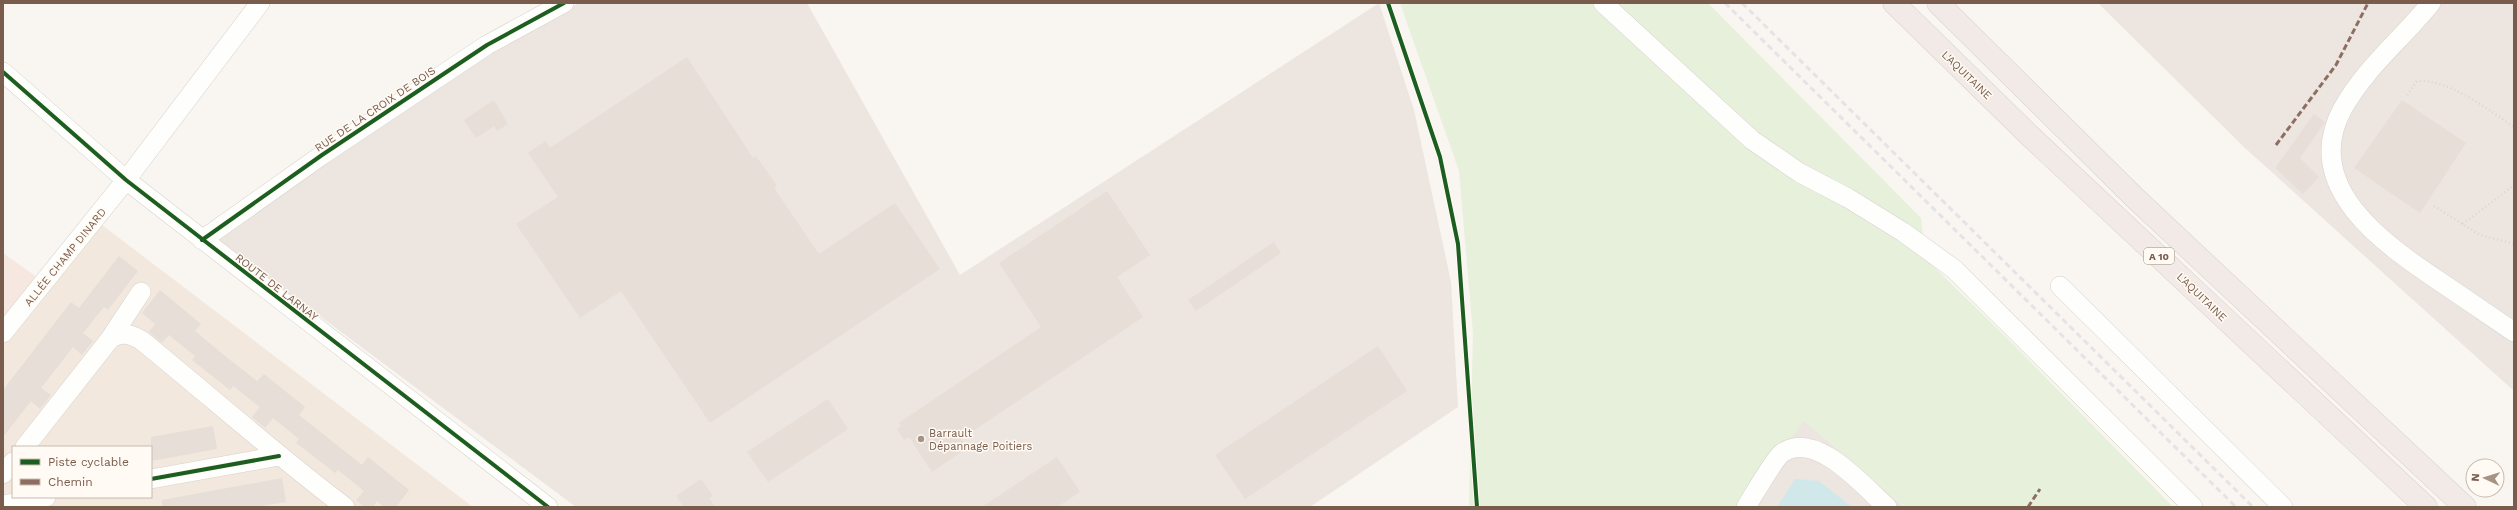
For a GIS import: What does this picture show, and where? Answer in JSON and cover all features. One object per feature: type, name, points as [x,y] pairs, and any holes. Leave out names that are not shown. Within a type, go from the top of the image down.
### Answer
[{"type":"highway","name":"L'AQUITAINE","points":[[1894,3],[2029,135],[2426,507]]},
{"type":"highway","name":"A 10","points":[[1938,3],[2135,198],[2465,507]]},
{"type":"street","name":"ALLÉE CHAMP DINARD","points":[[3,333],[126,180],[260,3]]},
{"type":"street","name":"RUE DE LA CROIX DE BOIS","points":[[202,240],[322,155],[487,45],[564,3]]},
{"type":"street","points":[[1602,3],[1752,140],[1800,173],[1848,198],[1903,232],[1954,269],[2193,507]]},
{"type":"street","points":[[2431,3],[2396,44],[2365,76],[2341,111],[2332,134],[2330,153],[2333,173],[2340,189],[2377,236],[2514,332]]},
{"type":"street","name":"ROUTE DE LARNAY","points":[[3,72],[126,180],[548,507]]},
{"type":"street","points":[[2060,286],[2283,507]]},
{"type":"street","points":[[26,446],[110,339],[141,292]]},
{"type":"street","points":[[110,339],[118,334],[130,334],[141,340],[253,431],[279,456],[345,507]]},
{"type":"street","points":[[1746,507],[1782,453],[1797,448],[1809,447],[1831,457],[1887,507]]},
{"type":"street","points":[[152,479],[279,456]]},
{"type":"street","points":[[3,474],[12,463]]},
{"type":"street","points":[[3,504],[40,498]]},
{"type":"path","points":[[2407,95],[2417,81],[2428,80],[2478,103],[2514,127]]},
{"type":"path","points":[[2463,224],[2514,185]]},
{"type":"path","points":[[2434,206],[2480,235],[2514,244]]},
{"type":"shaded area","points":[[579,3],[807,3],[960,275],[1379,3],[1414,110],[1451,282],[1458,407],[1310,507],[576,507],[215,238],[474,56]]},
{"type":"shaded area","points":[[2098,3],[2514,3],[2514,391],[2245,148]]},
{"type":"shaded area","points":[[102,225],[473,507],[3,507],[3,349]]},
{"type":"shaded area","points":[[3,253],[52,288],[3,349]]},
{"type":"shaded area","points":[[1804,420],[1904,507],[1743,507]]},
{"type":"green space","points":[[1400,3],[1708,3],[1921,218],[1925,258],[2011,342],[2173,507],[1904,507],[1804,421],[1743,507],[1469,507],[1473,334],[1459,171]]},
{"type":"water","points":[[1795,479],[1819,481],[1852,507],[1777,507]]},
{"type":"building","points":[[687,57],[753,158],[756,156],[777,186],[774,188],[819,254],[895,203],[940,269],[710,423],[621,291],[580,318],[516,224],[558,197],[528,153],[546,141],[550,148]]},
{"type":"building","points":[[494,100],[508,124],[497,131],[494,126],[476,138],[464,120]]},
{"type":"building","points":[[2402,100],[2466,143],[2420,213],[2354,168]]},
{"type":"building","points":[[2314,114],[2325,122],[2300,158],[2319,177],[2303,194],[2275,168]]},
{"type":"building","points":[[1107,191],[1150,255],[1117,277],[1143,317],[961,439],[967,448],[932,472],[909,437],[904,440],[897,429],[901,426],[899,423],[1041,327],[999,263]]},
{"type":"building","points":[[1274,242],[1281,253],[1196,311],[1188,300]]},
{"type":"building","points":[[119,256],[138,271],[108,310],[104,307],[83,333],[93,341],[82,355],[73,347],[41,388],[51,395],[40,409],[31,401],[3,437],[3,390],[71,302],[79,308]]},
{"type":"building","points":[[160,290],[201,324],[195,331],[230,360],[257,381],[264,374],[305,407],[299,415],[362,465],[368,457],[409,490],[396,507],[384,507],[377,501],[373,507],[364,507],[356,500],[364,491],[338,470],[335,473],[296,443],[299,439],[273,418],[265,428],[252,417],[260,407],[233,386],[230,390],[192,360],[195,356],[169,335],[162,343],[149,332],[155,324],[142,313]]},
{"type":"building","points":[[1378,346],[1407,391],[1245,499],[1215,455]]},
{"type":"building","points":[[828,399],[848,429],[768,482],[747,452]]},
{"type":"building","points":[[213,426],[217,449],[152,461],[151,437]]},
{"type":"building","points":[[1057,457],[1080,492],[1057,507],[982,507]]},
{"type":"building","points":[[282,478],[286,502],[254,507],[162,507],[162,500]]},
{"type":"building","points":[[701,479],[713,496],[709,498],[715,507],[684,507],[676,496]]},
{"type":"railway","points":[[1725,3],[2236,507]]},
{"type":"railway","points":[[1742,3],[2253,507]]},
{"type":"marked path","points":[[2276,145],[2336,65],[2368,3]]},
{"type":"marked path","points":[[2028,507],[2040,489]]},
{"type":"cycle path","points":[[202,240],[322,155],[487,45],[564,3]]},
{"type":"cycle path","points":[[1388,3],[1440,157],[1458,244],[1477,507]]},
{"type":"cycle path","points":[[3,72],[126,180],[548,507]]},
{"type":"cycle path","points":[[152,479],[279,456]]},
{"type":"place","name":"Barrault Dépannage Poitiers","points":[[921,439]]}]
